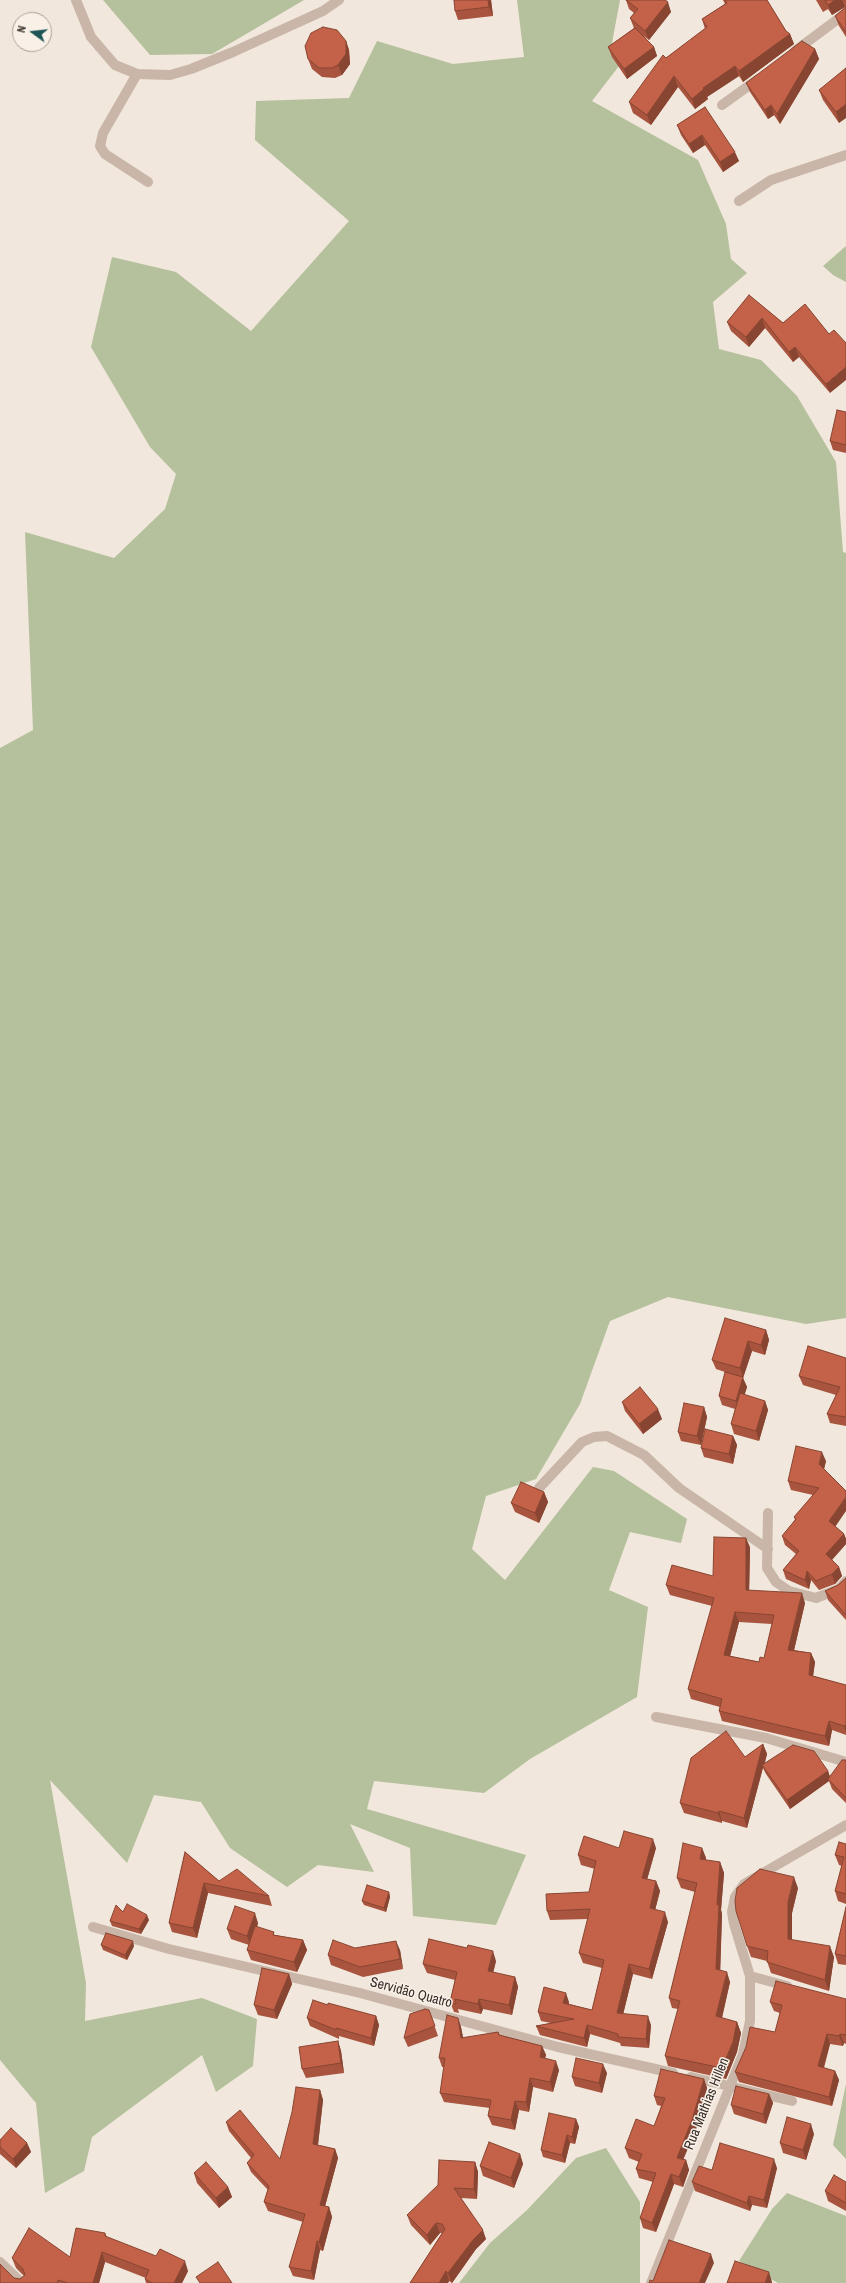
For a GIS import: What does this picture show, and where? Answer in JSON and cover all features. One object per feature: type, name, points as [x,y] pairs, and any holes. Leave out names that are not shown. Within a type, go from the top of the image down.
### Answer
[{"type":"street","points":[[76,0],[91,37],[116,65],[137,74],[170,75],[191,69],[298,23],[323,11],[339,0]]},
{"type":"street","points":[[784,59],[846,13]]},
{"type":"street","points":[[722,105],[765,73]]},
{"type":"street","points":[[137,74],[103,133],[100,146],[105,154],[148,182]]},
{"type":"street","points":[[739,201],[771,180],[846,155]]},
{"type":"street","points":[[539,1488],[582,1442],[594,1437],[607,1436],[644,1455],[679,1488],[768,1549]]},
{"type":"street","points":[[768,1513],[767,1568],[776,1582],[789,1591],[816,1598],[839,1589],[846,1581]]},
{"type":"street","points":[[656,1717],[766,1738],[846,1762]]},
{"type":"street","name":"Rua Mathias Hillen","points":[[651,2283],[743,2054],[750,2021],[750,1976],[734,1924],[732,1912],[735,1897],[744,1884],[846,1825]]},
{"type":"street","name":"Servidão Quatro","points":[[93,1927],[170,1949],[360,1993],[558,2047],[792,2101]]},
{"type":"street","points":[[750,1976],[794,1988]]},
{"type":"street","points":[[0,2262],[22,2283]]},
{"type":"green space","points":[[103,0],[304,0],[212,54],[150,55]]},
{"type":"green space","points":[[517,0],[620,0],[612,43],[619,66],[592,101],[698,160],[726,224],[731,259],[747,273],[713,302],[719,349],[761,360],[797,396],[836,462],[843,552],[846,553],[846,1318],[806,1324],[668,1297],[610,1321],[580,1404],[536,1479],[486,1496],[472,1549],[505,1580],[593,1467],[614,1471],[687,1519],[681,1543],[630,1532],[609,1590],[648,1607],[637,1697],[530,1759],[484,1793],[374,1781],[367,1809],[526,1855],[496,1925],[413,1916],[410,1848],[350,1824],[374,1872],[318,1865],[287,1887],[230,1848],[201,1802],[154,1795],[127,1863],[50,1780],[86,1983],[85,2021],[202,1998],[257,2019],[253,2066],[216,2092],[202,2055],[92,2137],[84,2171],[45,2193],[36,2103],[0,2060],[0,748],[33,730],[25,532],[114,558],[165,509],[176,474],[150,447],[91,347],[112,257],[176,272],[251,331],[349,221],[255,140],[256,101],[349,98],[377,41],[453,64],[524,57]]},
{"type":"green space","points":[[846,246],[846,282],[833,275],[823,266]]},
{"type":"green space","points":[[846,2084],[846,2159],[833,2145]]},
{"type":"green space","points":[[606,2148],[640,2202],[640,2283],[459,2283],[490,2243],[527,2210],[576,2158]]},
{"type":"green space","points":[[787,2193],[846,2216],[846,2283],[778,2283],[739,2261],[772,2209]]},
{"type":"building","points":[[454,0],[488,0],[489,7],[455,11]]},
{"type":"building","points":[[626,0],[665,0],[668,2],[645,31],[630,18],[638,9]]},
{"type":"building","points":[[725,0],[767,0],[786,31],[790,34],[739,71],[735,66],[703,88],[704,89],[692,99],[674,76],[647,115],[629,102],[663,55],[666,58],[707,27],[702,19],[727,3]]},
{"type":"building","points":[[825,0],[835,0],[828,5]]},
{"type":"building","points":[[846,7],[846,32],[835,16]]},
{"type":"building","points":[[323,27],[337,30],[346,41],[346,54],[338,65],[332,68],[319,68],[308,59],[305,46],[311,33]]},
{"type":"building","points":[[635,28],[654,47],[624,69],[608,47]]},
{"type":"building","points":[[802,41],[815,49],[777,114],[771,105],[765,110],[746,83]]},
{"type":"building","points":[[846,68],[846,104],[836,112],[819,90]]},
{"type":"building","points":[[705,107],[735,152],[720,162],[702,135],[689,144],[677,125]]},
{"type":"building","points":[[749,295],[783,323],[805,304],[829,334],[834,330],[846,343],[846,367],[826,384],[795,347],[789,352],[762,318],[746,337],[727,322]]},
{"type":"building","points":[[837,410],[846,412],[846,445],[830,441]]},
{"type":"building","points":[[725,1318],[766,1330],[761,1345],[748,1341],[740,1368],[712,1360]]},
{"type":"building","points":[[808,1346],[846,1358],[846,1417],[827,1414],[840,1387],[799,1376]]},
{"type":"building","points":[[725,1372],[743,1377],[736,1401],[719,1396]]},
{"type":"building","points":[[640,1387],[658,1409],[639,1424],[622,1402]]},
{"type":"building","points":[[740,1393],[765,1401],[756,1431],[731,1424]]},
{"type":"building","points":[[684,1403],[704,1407],[697,1436],[678,1432]]},
{"type":"building","points":[[705,1429],[733,1436],[729,1454],[701,1448]]},
{"type":"building","points":[[796,1446],[822,1452],[819,1464],[846,1491],[846,1497],[829,1521],[844,1534],[826,1554],[839,1567],[832,1574],[816,1581],[807,1571],[805,1580],[783,1570],[799,1551],[782,1536],[796,1519],[794,1517],[819,1488],[788,1481]]},
{"type":"building","points":[[521,1482],[544,1492],[535,1513],[511,1503]]},
{"type":"building","points":[[714,1537],[746,1538],[746,1590],[802,1593],[788,1650],[811,1653],[809,1675],[846,1685],[846,1725],[844,1726],[829,1721],[825,1736],[719,1711],[722,1699],[688,1689],[714,1598],[666,1585],[672,1565],[713,1576]],"holes":[[[735,1612],[774,1615],[764,1658],[760,1657],[759,1662],[724,1655]]]},
{"type":"building","points":[[846,1578],[846,1615],[825,1591],[838,1585]]},
{"type":"building","points":[[726,1731],[745,1757],[763,1744],[744,1818],[680,1803],[691,1758]]},
{"type":"building","points":[[793,1745],[814,1751],[828,1771],[787,1800],[762,1765]]},
{"type":"building","points":[[842,1760],[846,1760],[846,1798],[828,1779]]},
{"type":"building","points":[[624,1831],[653,1839],[642,1878],[656,1881],[650,1908],[665,1912],[649,1969],[629,1964],[617,2013],[648,2016],[646,2039],[618,2037],[618,2034],[587,2025],[584,2038],[536,2026],[574,2019],[538,2012],[544,1987],[566,1993],[563,2003],[592,2010],[604,1960],[579,1953],[590,1909],[547,1911],[546,1894],[589,1892],[596,1861],[578,1855],[584,1836],[619,1848]]},
{"type":"building","points":[[839,1842],[846,1844],[846,1894],[835,1891],[844,1857],[835,1855]]},
{"type":"building","points":[[683,1843],[702,1848],[700,1859],[720,1862],[717,1905],[719,1904],[716,1969],[727,1972],[716,2016],[737,2022],[733,2042],[722,2068],[665,2056],[680,2001],[669,1998],[697,1883],[677,1878]]},
{"type":"building","points":[[185,1852],[219,1881],[237,1869],[269,1896],[204,1883],[193,1928],[169,1923]]},
{"type":"building","points":[[760,1869],[794,1877],[788,1902],[788,1939],[830,1946],[825,1980],[767,1962],[768,1951],[747,1946],[736,1911],[735,1901],[737,1888]]},
{"type":"building","points":[[367,1885],[389,1892],[384,1908],[362,1901]]},
{"type":"building","points":[[127,1904],[147,1915],[139,1929],[110,1921],[116,1905],[123,1912]]},
{"type":"building","points":[[235,1906],[255,1913],[247,1936],[227,1929]]},
{"type":"building","points":[[846,1907],[846,1956],[835,1954]]},
{"type":"building","points":[[255,1926],[274,1932],[273,1935],[303,1940],[294,1962],[247,1950]]},
{"type":"building","points":[[106,1933],[133,1941],[125,1955],[101,1945]]},
{"type":"building","points":[[429,1939],[467,1948],[468,1945],[493,1951],[488,1971],[515,1977],[509,2005],[479,1999],[478,2004],[455,1999],[456,2004],[450,2002],[457,1972],[423,1964]]},
{"type":"building","points":[[333,1940],[355,1948],[396,1941],[400,1959],[360,1967],[328,1955]]},
{"type":"building","points":[[262,1968],[289,1974],[274,2010],[254,2005]]},
{"type":"building","points":[[776,1981],[846,1999],[846,2035],[840,2034],[839,2036],[827,2034],[818,2066],[835,2071],[829,2097],[735,2072],[746,2047],[750,2027],[775,2032],[782,2005],[770,2002]]},
{"type":"building","points":[[313,2000],[376,2016],[371,2038],[336,2028],[336,2030],[307,2018]]},
{"type":"building","points":[[425,2009],[429,2010],[435,2026],[404,2038],[410,2014]]},
{"type":"building","points":[[447,2015],[458,2018],[461,2038],[498,2032],[499,2035],[542,2046],[540,2057],[556,2061],[550,2082],[530,2078],[526,2102],[515,2101],[511,2120],[488,2116],[491,2100],[440,2093],[445,2058],[439,2058]]},
{"type":"building","points":[[338,2041],[341,2063],[302,2069],[299,2047]]},
{"type":"building","points":[[576,2058],[603,2064],[599,2083],[572,2077]]},
{"type":"building","points":[[661,2069],[704,2079],[692,2120],[677,2158],[686,2160],[679,2177],[671,2174],[652,2223],[640,2218],[656,2173],[636,2169],[642,2154],[625,2148],[636,2119],[654,2126],[665,2098],[654,2096]]},
{"type":"building","points":[[736,2086],[769,2094],[763,2114],[731,2105]]},
{"type":"building","points":[[296,2087],[320,2090],[313,2144],[335,2149],[320,2205],[329,2207],[319,2242],[317,2241],[311,2271],[289,2267],[305,2214],[264,2202],[269,2186],[247,2163],[254,2155],[226,2122],[240,2110],[280,2159],[292,2112]]},
{"type":"building","points":[[549,2113],[576,2119],[572,2137],[567,2135],[562,2155],[541,2150]]},
{"type":"building","points":[[787,2117],[811,2124],[803,2150],[780,2143]]},
{"type":"building","points":[[11,2128],[27,2143],[13,2159],[0,2147],[0,2140]]},
{"type":"building","points":[[489,2142],[520,2154],[511,2178],[480,2166]]},
{"type":"building","points":[[720,2143],[774,2159],[764,2200],[749,2196],[747,2203],[692,2182],[699,2166],[712,2170]]},
{"type":"building","points":[[439,2160],[475,2162],[474,2189],[454,2188],[483,2230],[473,2240],[448,2273],[446,2271],[439,2283],[410,2283],[445,2229],[442,2224],[436,2223],[427,2235],[407,2215],[438,2185]]},
{"type":"building","points":[[206,2162],[228,2187],[216,2198],[194,2173]]},
{"type":"building","points":[[834,2175],[846,2182],[846,2203],[825,2191]]},
{"type":"building","points":[[29,2228],[70,2257],[76,2228],[105,2233],[105,2236],[156,2256],[160,2249],[185,2261],[174,2283],[152,2283],[145,2279],[149,2270],[102,2252],[93,2283],[68,2283],[58,2280],[57,2283],[0,2283],[0,2264],[14,2278],[20,2279],[25,2275],[23,2269],[12,2258]]},
{"type":"building","points":[[669,2240],[711,2254],[699,2283],[649,2283],[650,2280],[653,2281]]},
{"type":"building","points":[[735,2261],[769,2272],[765,2283],[727,2283]]},
{"type":"building","points":[[218,2262],[232,2283],[200,2283],[196,2277]]}]
